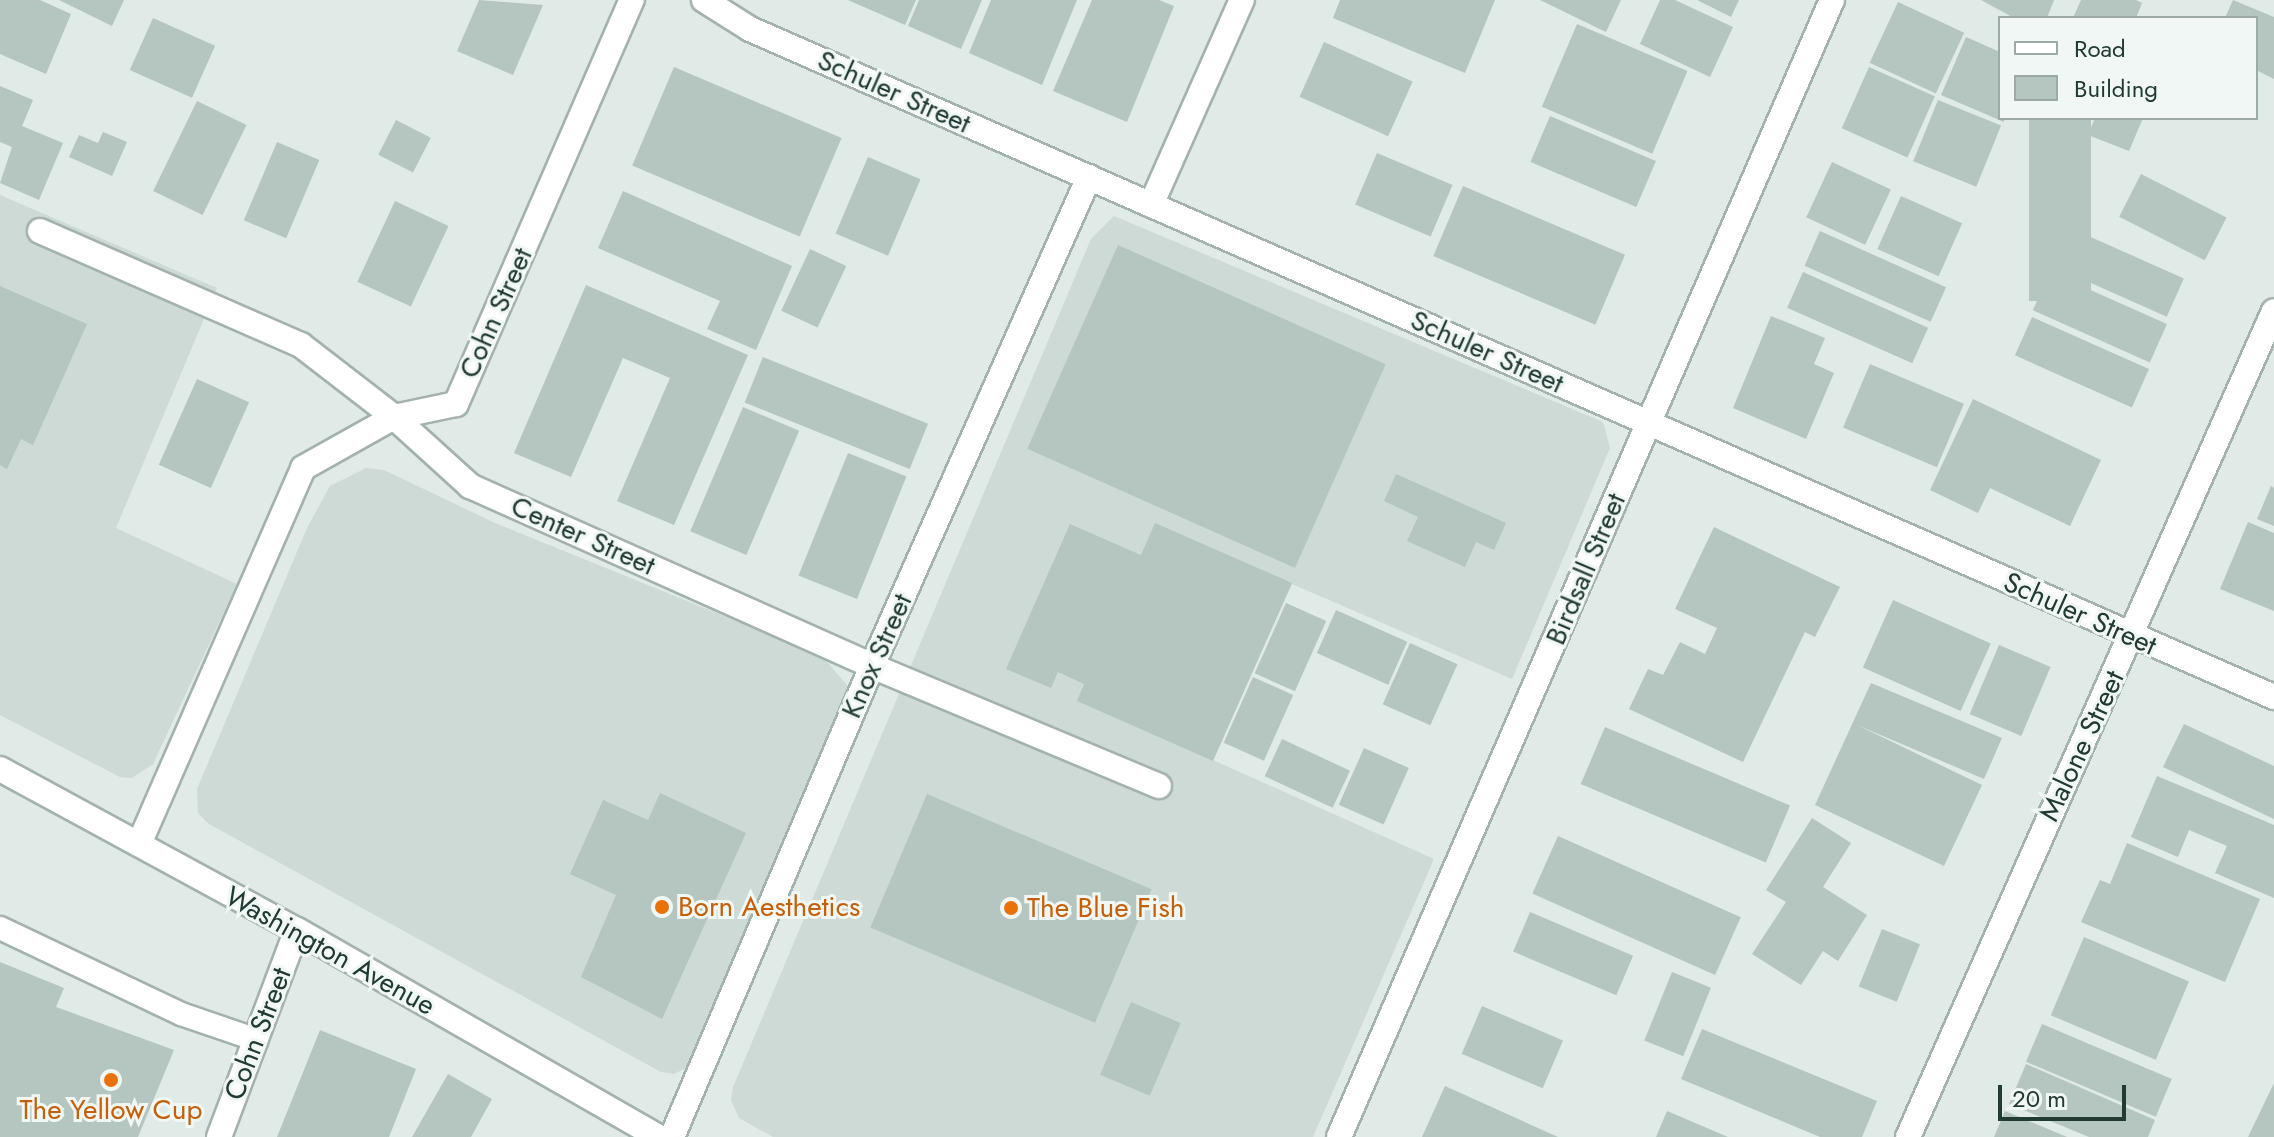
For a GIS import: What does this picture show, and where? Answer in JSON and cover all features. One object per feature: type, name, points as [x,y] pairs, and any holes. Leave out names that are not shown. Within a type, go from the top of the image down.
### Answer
[{"type":"street","name":"Cohn Street","points":[[139,844],[303,468],[394,417],[456,404],[632,0]]},
{"type":"street","points":[[1151,205],[1242,0]]},
{"type":"street","name":"Birdsall Street","points":[[1339,1137],[1832,0]]},
{"type":"street","name":"Schuler Street","points":[[711,2],[750,29],[2132,638],[2274,697]]},
{"type":"street","name":"Knox Street","points":[[672,1137],[872,666],[1089,177]]},
{"type":"street","name":"Center Street","points":[[40,231],[301,345],[394,417],[470,486],[872,666],[1159,786]]},
{"type":"street","name":"Malone Street","points":[[1908,1137],[2132,638],[2274,311]]},
{"type":"street","name":"Washington Avenue","points":[[0,769],[297,930],[658,1137]]},
{"type":"street","name":"Cohn Street","points":[[219,1137],[297,930]]},
{"type":"lane","points":[[0,928],[181,1014],[257,1040]]},
{"type":"shaded area","points":[[0,195],[217,288],[116,528],[237,584],[153,764],[132,778],[120,777],[0,715]]},
{"type":"shaded area","points":[[1114,216],[1603,422],[1610,448],[1512,679],[1292,584],[1213,760],[1434,859],[1313,1137],[773,1137],[739,1118],[731,1100],[733,1087],[1091,239]]},
{"type":"shaded area","points":[[366,468],[384,470],[495,523],[808,650],[828,663],[847,685],[845,699],[688,1067],[674,1074],[661,1072],[209,824],[198,813],[197,789],[307,528],[330,486]]},
{"type":"building","points":[[0,0],[40,0],[71,14],[46,74],[0,54]]},
{"type":"building","points":[[59,0],[124,0],[112,26]]},
{"type":"building","points":[[479,0],[543,5],[513,75],[457,51]]},
{"type":"building","points":[[848,0],[916,0],[905,25]]},
{"type":"building","points":[[919,0],[982,0],[961,49],[908,26]]},
{"type":"building","points":[[991,0],[1077,0],[1042,85],[969,53]]},
{"type":"building","points":[[1092,0],[1159,0],[1174,6],[1127,122],[1053,91]]},
{"type":"building","points":[[1340,0],[1495,0],[1465,73],[1333,18]]},
{"type":"building","points":[[1540,0],[1621,0],[1606,32]]},
{"type":"building","points":[[1660,0],[1675,0],[1733,27],[1710,77],[1640,44]]},
{"type":"building","points":[[1697,0],[1739,0],[1731,17]]},
{"type":"building","points":[[1981,0],[2054,0],[2048,16],[2010,16]]},
{"type":"building","points":[[2081,0],[2136,0],[2142,3],[2137,16],[2074,16]]},
{"type":"building","points":[[2233,0],[2274,17],[2274,79],[2258,71],[2258,16],[2226,16]]},
{"type":"building","points":[[1898,2],[1964,33],[1936,94],[1870,63]]},
{"type":"building","points":[[153,18],[215,46],[192,98],[130,70]]},
{"type":"building","points":[[1577,24],[1687,71],[1652,154],[1542,107]]},
{"type":"building","points":[[1966,37],[1998,51],[1998,119],[1941,95]]},
{"type":"building","points":[[1324,42],[1413,81],[1388,136],[1300,97]]},
{"type":"building","points":[[674,67],[842,138],[800,237],[632,165]]},
{"type":"building","points":[[1869,67],[1935,96],[1908,157],[1842,128]]},
{"type":"building","points":[[0,86],[33,100],[22,126],[63,143],[39,200],[0,183],[12,147],[0,142]]},
{"type":"building","points":[[1938,100],[2001,125],[1976,187],[1913,161]]},
{"type":"building","points":[[197,101],[246,125],[203,215],[153,191]]},
{"type":"building","points":[[1550,116],[1656,161],[1636,207],[1530,162]]},
{"type":"building","points":[[396,120],[431,138],[413,172],[378,155]]},
{"type":"building","points":[[2029,120],[2091,120],[2091,301],[2029,301]]},
{"type":"building","points":[[2094,120],[2142,120],[2129,151],[2088,135]]},
{"type":"building","points":[[103,132],[127,142],[112,176],[69,157],[79,135],[98,143]]},
{"type":"building","points":[[277,142],[319,160],[286,238],[244,220]]},
{"type":"building","points":[[1377,153],[1452,185],[1431,237],[1355,205]]},
{"type":"building","points":[[868,157],[920,179],[888,256],[836,233]]},
{"type":"building","points":[[1832,162],[1891,189],[1865,245],[1806,217]]},
{"type":"building","points":[[2141,174],[2227,218],[2205,260],[2119,217]]},
{"type":"building","points":[[1463,186],[1625,255],[1595,325],[1433,256]]},
{"type":"building","points":[[623,191],[792,266],[756,350],[707,329],[720,301],[598,248]]},
{"type":"building","points":[[1901,196],[1962,223],[1939,276],[1877,249]]},
{"type":"building","points":[[395,201],[448,226],[411,307],[357,282]]},
{"type":"building","points":[[2066,226],[2184,278],[2167,317],[2049,264]]},
{"type":"building","points":[[1820,231],[1946,287],[1931,322],[1805,266]]},
{"type":"building","points":[[1118,245],[1386,364],[1295,568],[1027,449]]},
{"type":"building","points":[[810,249],[846,266],[818,328],[781,311]]},
{"type":"building","points":[[1803,272],[1928,328],[1912,363],[1787,308]]},
{"type":"building","points":[[2050,272],[2167,324],[2150,362],[2033,310]]},
{"type":"building","points":[[586,285],[748,355],[674,525],[617,501],[670,378],[623,358],[571,477],[514,453]]},
{"type":"building","points":[[0,286],[87,324],[33,445],[21,439],[7,469],[0,465]]},
{"type":"building","points":[[1771,316],[1825,338],[1814,364],[1834,373],[1806,439],[1733,408]]},
{"type":"building","points":[[2032,317],[2149,369],[2132,407],[2015,355]]},
{"type":"building","points":[[763,357],[928,424],[910,469],[745,402]]},
{"type":"building","points":[[1870,364],[1964,404],[1937,467],[1843,428]]},
{"type":"building","points":[[197,379],[249,402],[211,488],[159,465]]},
{"type":"building","points":[[1973,399],[2101,460],[2070,526],[1990,488],[1978,513],[1930,490]]},
{"type":"building","points":[[743,407],[799,431],[746,555],[690,531]]},
{"type":"building","points":[[848,453],[906,477],[857,599],[799,575]]},
{"type":"building","points":[[1396,474],[1506,523],[1494,550],[1476,542],[1465,567],[1407,541],[1418,517],[1384,501]]},
{"type":"building","points":[[2271,486],[2274,488],[2274,526],[2257,519]]},
{"type":"building","points":[[2248,522],[2274,533],[2274,611],[2220,589]]},
{"type":"building","points":[[1155,523],[1292,583],[1213,761],[1077,701],[1084,684],[1058,672],[1051,688],[1006,669],[1070,524],[1141,555]]},
{"type":"building","points":[[1714,527],[1840,587],[1815,637],[1805,632],[1743,762],[1629,709],[1648,669],[1663,675],[1680,642],[1705,654],[1717,628],[1675,609]]},
{"type":"building","points":[[1893,600],[1991,644],[1961,711],[1863,668]]},
{"type":"building","points":[[1286,603],[1326,621],[1295,691],[1255,673]]},
{"type":"building","points":[[1336,610],[1407,642],[1388,685],[1317,653]]},
{"type":"building","points":[[1410,643],[1458,664],[1430,725],[1383,704]]},
{"type":"building","points":[[1999,645],[2051,667],[2021,736],[1970,714]]},
{"type":"building","points":[[1253,677],[1293,695],[1264,761],[1224,743]]},
{"type":"building","points":[[1871,683],[2002,738],[1984,779],[1857,725],[1982,785],[1944,866],[1815,805]]},
{"type":"building","points":[[2184,724],[2274,766],[2274,819],[2163,767]]},
{"type":"building","points":[[1605,727],[1790,806],[1766,863],[1581,784]]},
{"type":"building","points":[[1282,739],[1350,771],[1333,808],[1265,776]]},
{"type":"building","points":[[1364,748],[1409,768],[1384,825],[1339,805]]},
{"type":"building","points":[[2157,776],[2274,825],[2274,898],[2215,873],[2227,846],[2189,830],[2178,857],[2131,837]]},
{"type":"building","name":"Born Aesthetics","points":[[660,793],[746,833],[662,1019],[581,977],[616,895],[570,874],[603,800],[648,820]]},
{"type":"building","name":"The Blue Fish","points":[[927,794],[1152,889],[1095,1023],[870,927]]},
{"type":"building","points":[[1812,818],[1851,843],[1823,887],[1867,915],[1838,961],[1823,951],[1801,985],[1752,954],[1786,902],[1766,890]]},
{"type":"building","points":[[1558,836],[1741,917],[1715,975],[1532,894]]},
{"type":"building","points":[[2127,843],[2260,899],[2225,982],[2081,922],[2100,880],[2110,884]]},
{"type":"building","points":[[1530,912],[1633,956],[1616,995],[1513,952]]},
{"type":"building","points":[[1882,929],[1920,944],[1897,1002],[1859,986]]},
{"type":"building","points":[[2084,937],[2189,982],[2156,1060],[2051,1015]]},
{"type":"building","points":[[0,962],[64,988],[56,1007],[174,1050],[138,1137],[0,1137]]},
{"type":"building","points":[[1672,972],[1711,988],[1683,1056],[1644,1041]]},
{"type":"building","points":[[1131,1002],[1181,1023],[1150,1096],[1100,1075]]},
{"type":"building","points":[[1482,1006],[1563,1040],[1543,1088],[1462,1054]]},
{"type":"building","points":[[2042,1024],[2172,1079],[2156,1117],[2026,1062]]},
{"type":"building","points":[[1702,1029],[1877,1101],[1862,1137],[1820,1137],[1681,1079]]},
{"type":"building","points":[[320,1030],[416,1069],[389,1137],[277,1137]]},
{"type":"building","points":[[2026,1064],[2155,1120],[2148,1137],[2089,1137],[2009,1104]]},
{"type":"building","points":[[448,1074],[492,1099],[471,1137],[412,1137]]},
{"type":"building","points":[[2274,1083],[2274,1137],[2248,1137]]},
{"type":"building","points":[[1445,1086],[1558,1137],[1422,1137]]},
{"type":"building","points":[[1667,1111],[1728,1137],[1656,1137]]},
{"type":"building","points":[[2005,1111],[2067,1137],[1994,1137]]},
{"type":"place","name":"Born Aesthetics","points":[[662,907]]},
{"type":"place","name":"The Blue Fish","points":[[1011,908]]},
{"type":"place","name":"The Yellow Cup","points":[[111,1080]]}]
